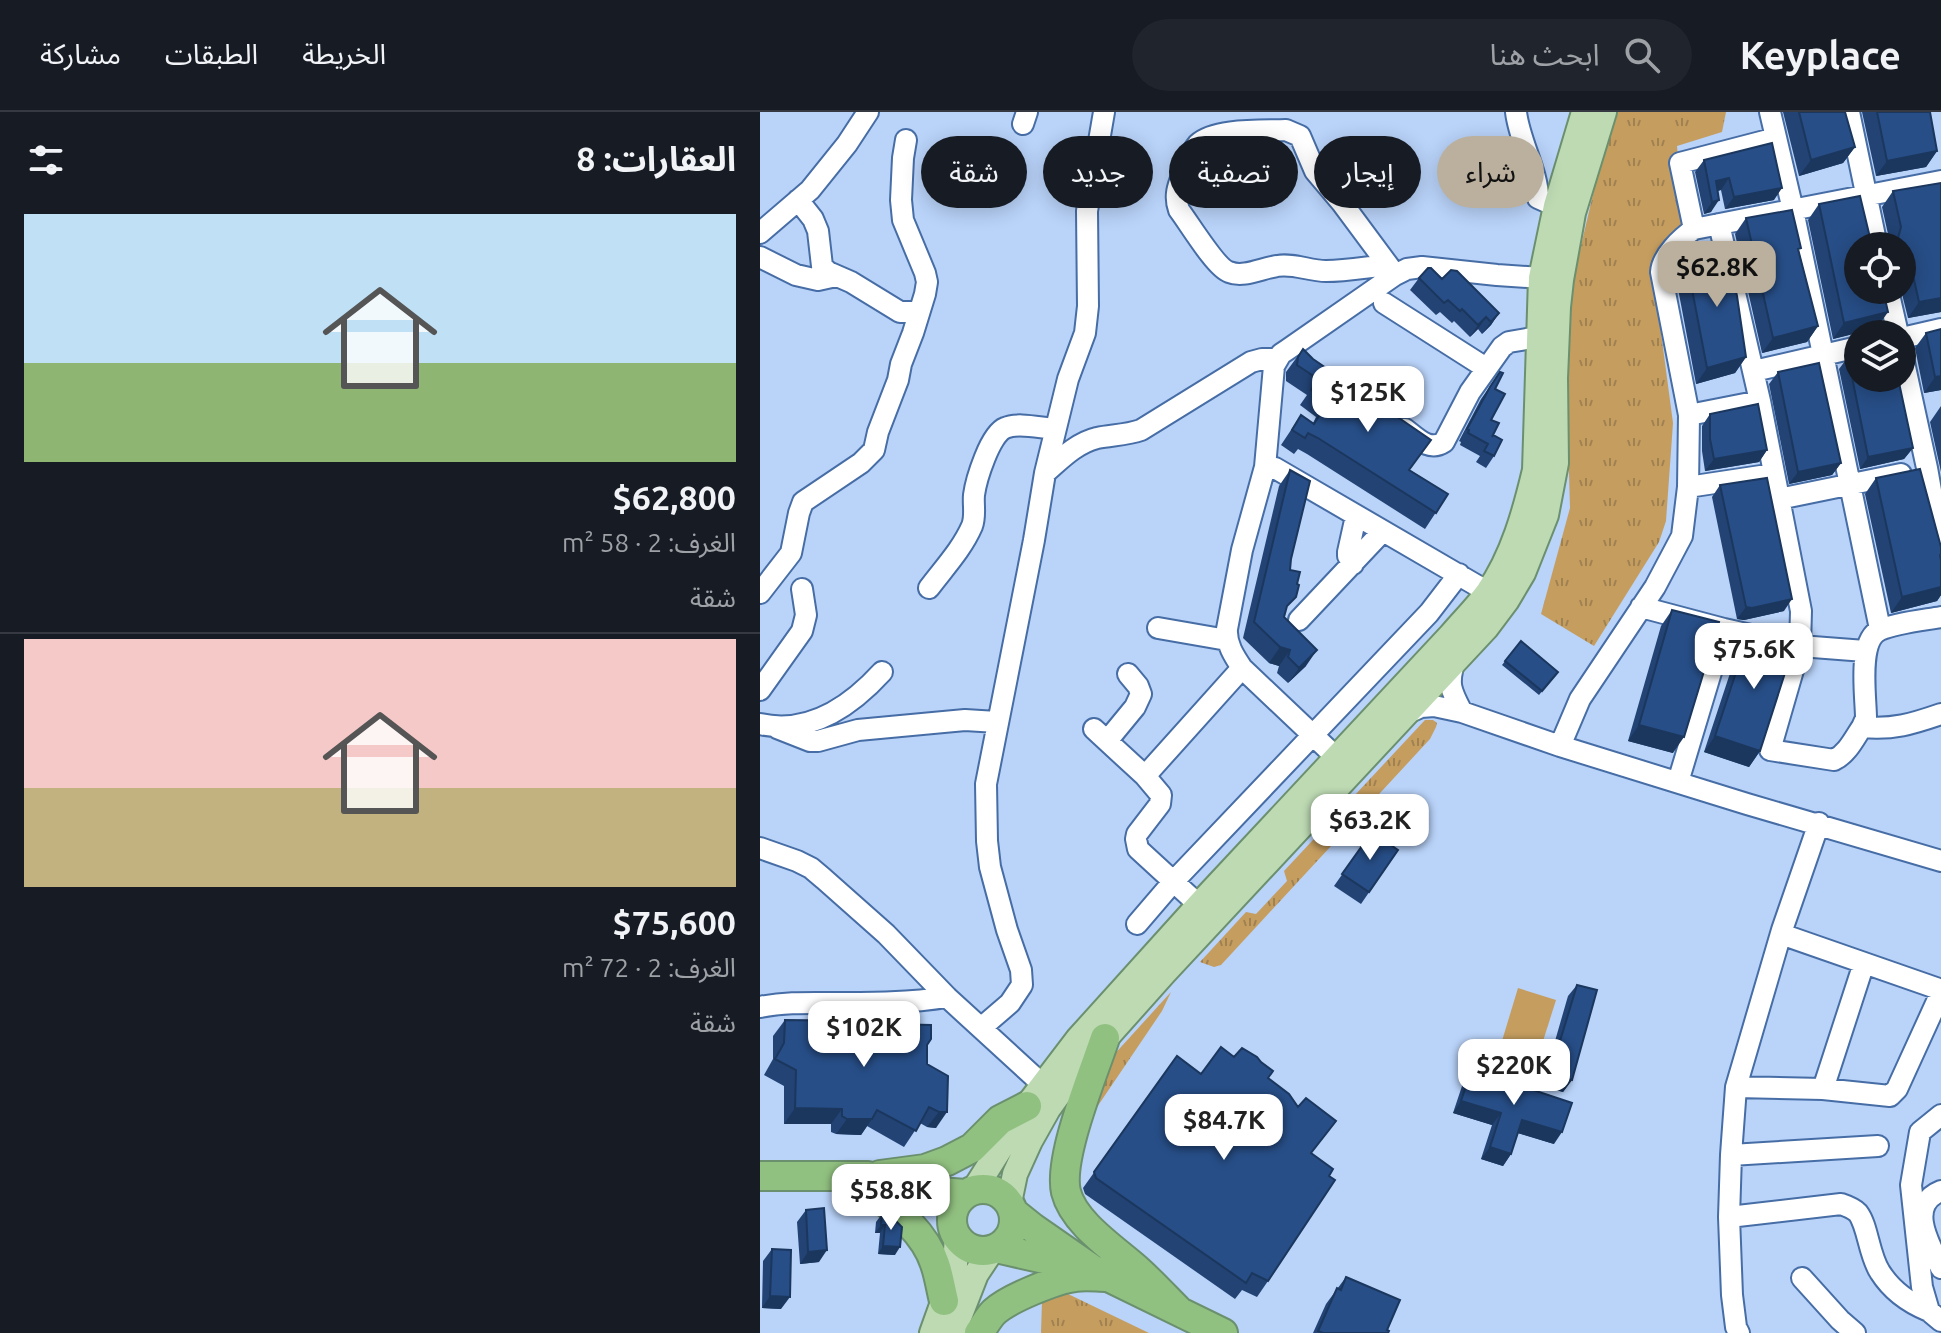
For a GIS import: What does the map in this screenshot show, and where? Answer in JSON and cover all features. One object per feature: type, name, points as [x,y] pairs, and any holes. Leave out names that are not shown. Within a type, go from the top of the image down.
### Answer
[{"type":"highway","points":[[1105,1038],[1074,1131],[1064,1177],[1066,1193],[1086,1226],[1141,1273],[1179,1311]]},
{"type":"highway","points":[[760,1176],[860,1177],[925,1169],[972,1148],[1000,1120],[1034,1095]]},
{"type":"highway","points":[[860,1177],[915,1190],[994,1191],[1002,1195],[1033,1228],[1100,1273],[1223,1333]]},
{"type":"highway","points":[[860,1177],[888,1189],[936,1219],[968,1248],[978,1251],[994,1249],[1100,1273]]},
{"type":"highway","points":[[860,1177],[922,1239],[935,1261],[944,1301]]},
{"type":"highway","points":[[955,1235],[953,1211],[970,1192]]},
{"type":"highway","points":[[994,1249],[1007,1240],[1012,1231],[1014,1221],[1011,1207]]},
{"type":"highway","points":[[979,1333],[992,1314],[1014,1299],[1063,1279],[1100,1273]]},
{"type":"main road","points":[[970,1192],[1034,1095],[1078,1039],[1488,592],[1516,536],[1535,470],[1541,278],[1556,206],[1584,112]]},
{"type":"main road","points":[[1011,1207],[1015,1174],[1030,1141],[1062,1089],[1105,1038],[1486,628],[1523,573],[1546,515],[1556,463],[1555,378],[1561,280],[1573,213],[1604,112]]},
{"type":"main road","points":[[932,1333],[955,1264],[955,1235]]},
{"type":"main road","points":[[953,1333],[976,1274],[994,1249]]},
{"type":"street","points":[[760,233],[810,190],[868,112]]},
{"type":"street","points":[[981,1028],[1010,1003],[1018,993],[1023,977],[997,897],[987,841],[986,784],[1045,473],[1068,379],[1085,333],[1088,306],[1087,211],[1104,112]]},
{"type":"street","points":[[1770,112],[1880,629]]},
{"type":"street","points":[[1849,112],[1874,232]]},
{"type":"street","points":[[1513,113],[1538,186],[1538,198],[1556,206]]},
{"type":"street","points":[[1391,270],[1315,171],[1300,136],[1294,132],[1212,136],[1197,145],[1188,160],[1175,200],[1215,261],[1226,272],[1241,275],[1291,265],[1329,271],[1391,270],[1422,267],[1541,278]]},
{"type":"street","points":[[1694,229],[1680,163],[1776,138]]},
{"type":"street","points":[[760,593],[791,553],[803,502],[861,463],[874,450],[898,380],[927,282],[903,220],[901,200],[906,140]]},
{"type":"street","points":[[1560,746],[1580,699],[1655,587],[1682,536],[1688,487],[1689,415],[1661,272],[1664,261],[1685,235],[1694,229],[1941,181]]},
{"type":"street","points":[[798,200],[813,219],[818,231],[822,266],[828,272],[851,282],[900,312],[919,312]]},
{"type":"street","points":[[1719,224],[1754,371],[1801,611],[1800,646],[1770,750],[1834,760],[1841,757],[1866,718],[1865,651],[1869,640],[1880,629],[1941,617]]},
{"type":"street","points":[[760,257],[796,275],[818,280],[836,276]]},
{"type":"street","points":[[1337,758],[1242,668],[1227,640],[1227,629],[1242,550],[1265,467],[1274,366],[1287,350],[1391,270]]},
{"type":"street","points":[[1384,303],[1486,368]]},
{"type":"street","points":[[1916,333],[1941,329]]},
{"type":"street","points":[[1387,417],[1425,444],[1440,445],[1470,392],[1502,347],[1509,342],[1538,337]]},
{"type":"street","points":[[1754,371],[1844,350]]},
{"type":"street","points":[[1045,473],[1082,444],[1095,438],[1141,430],[1251,362],[1278,359]]},
{"type":"street","points":[[1910,392],[1937,506],[1941,547]]},
{"type":"street","points":[[1689,415],[1760,401]]},
{"type":"street","points":[[929,588],[962,544],[973,523],[977,480],[999,432],[1015,426],[1055,429]]},
{"type":"street","points":[[1265,467],[1275,468],[1488,592]]},
{"type":"street","points":[[1779,499],[1927,468]]},
{"type":"street","points":[[1688,487],[1774,474]]},
{"type":"street","points":[[1353,564],[1348,552],[1356,516]]},
{"type":"street","points":[[1299,620],[1383,531]]},
{"type":"street","points":[[1137,924],[1173,882],[1429,613],[1459,574]]},
{"type":"street","points":[[760,690],[802,631],[806,615],[802,589]]},
{"type":"street","points":[[1641,607],[1800,646],[1865,651]]},
{"type":"street","points":[[1158,628],[1227,640]]},
{"type":"street","points":[[1678,782],[1724,629]]},
{"type":"street","points":[[1455,660],[1450,675],[1451,689],[1462,712]]},
{"type":"street","points":[[1145,776],[1242,668]]},
{"type":"street","points":[[768,726],[819,719],[836,712],[865,690],[882,672]]},
{"type":"street","points":[[1128,674],[1141,694],[1135,707],[1100,735],[1160,792],[1162,801],[1137,834],[1136,844],[1199,905]]},
{"type":"street","points":[[1405,714],[1421,707],[1434,706],[1462,712],[1560,746],[1941,861]]},
{"type":"street","points":[[1862,727],[1884,729],[1909,725],[1941,714]]},
{"type":"street","points":[[768,726],[818,741],[858,730],[965,720],[997,722]]},
{"type":"street","points":[[1739,1333],[1732,1295],[1729,1217],[1736,1087],[1781,934],[1819,823]]},
{"type":"street","points":[[760,848],[811,868],[886,934],[981,1028],[1034,1095]]},
{"type":"street","points":[[1736,1087],[1823,1089],[1890,1096],[1894,1094],[1939,997],[1936,988],[1781,934]]},
{"type":"street","points":[[1823,1089],[1864,963]]},
{"type":"street","points":[[760,1007],[808,1002],[915,1002],[947,997]]},
{"type":"street","points":[[1935,1316],[1922,1287],[1911,1185],[1920,1132],[1941,1115]]},
{"type":"street","points":[[1731,1155],[1878,1146]]},
{"type":"street","points":[[1941,1191],[1931,1195],[1922,1211],[1927,1239],[1941,1268]]},
{"type":"street","points":[[1729,1217],[1841,1204],[1848,1206],[1860,1215],[1880,1273],[1899,1295],[1935,1316]]},
{"type":"street","points":[[1802,1278],[1855,1333]]},
{"type":"green space","points":[[1618,112],[1726,112],[1722,132],[1677,146],[1684,224],[1652,265],[1673,423],[1666,521],[1659,542],[1594,646],[1541,614],[1570,508],[1567,404],[1569,297],[1602,156]]},
{"type":"green space","points":[[1425,720],[1437,723],[1430,739],[1221,965],[1214,967],[1200,962],[1246,912],[1256,914],[1287,881],[1284,871]]},
{"type":"green space","points":[[1518,988],[1556,1000],[1532,1076],[1495,1064]]},
{"type":"green space","points":[[1171,992],[1162,1011],[1093,1113],[1111,1058]]},
{"type":"green space","points":[[1066,1293],[1149,1333],[1041,1333],[1042,1301]]},
{"type":"building","points":[[1799,112],[1845,112],[1855,147],[1811,160]]},
{"type":"building","points":[[1877,112],[1930,112],[1937,151],[1887,161]]},
{"type":"building","points":[[1772,143],[1782,188],[1734,197],[1729,178],[1716,181],[1719,200],[1712,202],[1704,160]]},
{"type":"building","points":[[1941,183],[1941,298],[1919,302],[1916,289],[1916,232],[1900,232],[1893,191]]},
{"type":"building","points":[[1860,196],[1869,232],[1844,232],[1844,304],[1886,304],[1888,312],[1844,320],[1844,323],[1819,204]]},
{"type":"building","points":[[1792,210],[1801,248],[1798,249],[1818,326],[1773,338],[1746,218]]},
{"type":"building","points":[[1726,249],[1746,357],[1707,368],[1687,263]]},
{"type":"building","points":[[1428,268],[1442,279],[1451,270],[1457,271],[1499,313],[1491,322],[1486,317],[1478,325],[1462,309],[1460,311],[1448,300],[1444,303],[1419,278]]},
{"type":"building","points":[[1941,329],[1941,376],[1935,377],[1926,333]]},
{"type":"building","points":[[1303,349],[1431,440],[1409,470],[1448,494],[1436,513],[1318,438],[1308,433],[1305,438],[1292,430],[1301,415],[1314,424],[1328,401],[1311,390],[1318,379],[1297,365]]},
{"type":"building","points":[[1819,363],[1841,463],[1798,472],[1778,372]]},
{"type":"building","points":[[1500,372],[1503,373],[1495,389],[1505,394],[1491,420],[1499,423],[1493,435],[1502,440],[1494,456],[1484,451],[1488,444],[1468,433],[1467,429]]},
{"type":"building","points":[[1855,392],[1901,392],[1913,448],[1868,457]]},
{"type":"building","points":[[1758,404],[1767,450],[1714,459],[1710,414]]},
{"type":"building","points":[[1920,469],[1941,547],[1941,587],[1902,597],[1876,478]]},
{"type":"building","points":[[1290,470],[1310,481],[1291,559],[1290,570],[1300,572],[1299,585],[1284,617],[1317,650],[1299,668],[1288,657],[1290,650],[1280,647],[1254,622]]},
{"type":"building","points":[[1767,478],[1792,599],[1752,608],[1746,607],[1720,485]]},
{"type":"building","points":[[1672,610],[1719,622],[1684,737],[1639,725]]},
{"type":"building","points":[[1750,630],[1790,639],[1779,671],[1785,673],[1760,751],[1715,736]]},
{"type":"building","points":[[1521,641],[1558,672],[1542,691],[1505,661]]},
{"type":"building","points":[[1372,832],[1398,850],[1369,892],[1342,874]]},
{"type":"building","points":[[1577,985],[1597,990],[1572,1080],[1550,1074]]},
{"type":"building","points":[[785,1020],[931,1025],[927,1064],[948,1076],[947,1112],[929,1107],[916,1131],[877,1110],[872,1119],[847,1119],[842,1116],[842,1109],[795,1108],[796,1070],[775,1059],[784,1043]]},
{"type":"building","points":[[1221,1047],[1234,1057],[1242,1048],[1257,1057],[1273,1071],[1268,1078],[1289,1094],[1298,1107],[1306,1098],[1336,1121],[1311,1153],[1333,1169],[1329,1176],[1335,1180],[1268,1281],[1252,1273],[1246,1283],[1096,1178],[1094,1172],[1177,1056],[1201,1074]]},
{"type":"building","points":[[1471,1071],[1509,1080],[1572,1103],[1562,1132],[1522,1120],[1511,1154],[1490,1147],[1501,1113],[1461,1101]]},
{"type":"building","points":[[824,1208],[827,1250],[808,1252],[806,1210]]},
{"type":"building","points":[[882,1214],[890,1215],[902,1227],[900,1247],[883,1246],[885,1225],[881,1225]]},
{"type":"building","points":[[772,1249],[791,1250],[790,1297],[770,1296]]},
{"type":"building","points":[[1346,1277],[1400,1300],[1388,1333],[1318,1331],[1337,1288],[1341,1290]]}]
